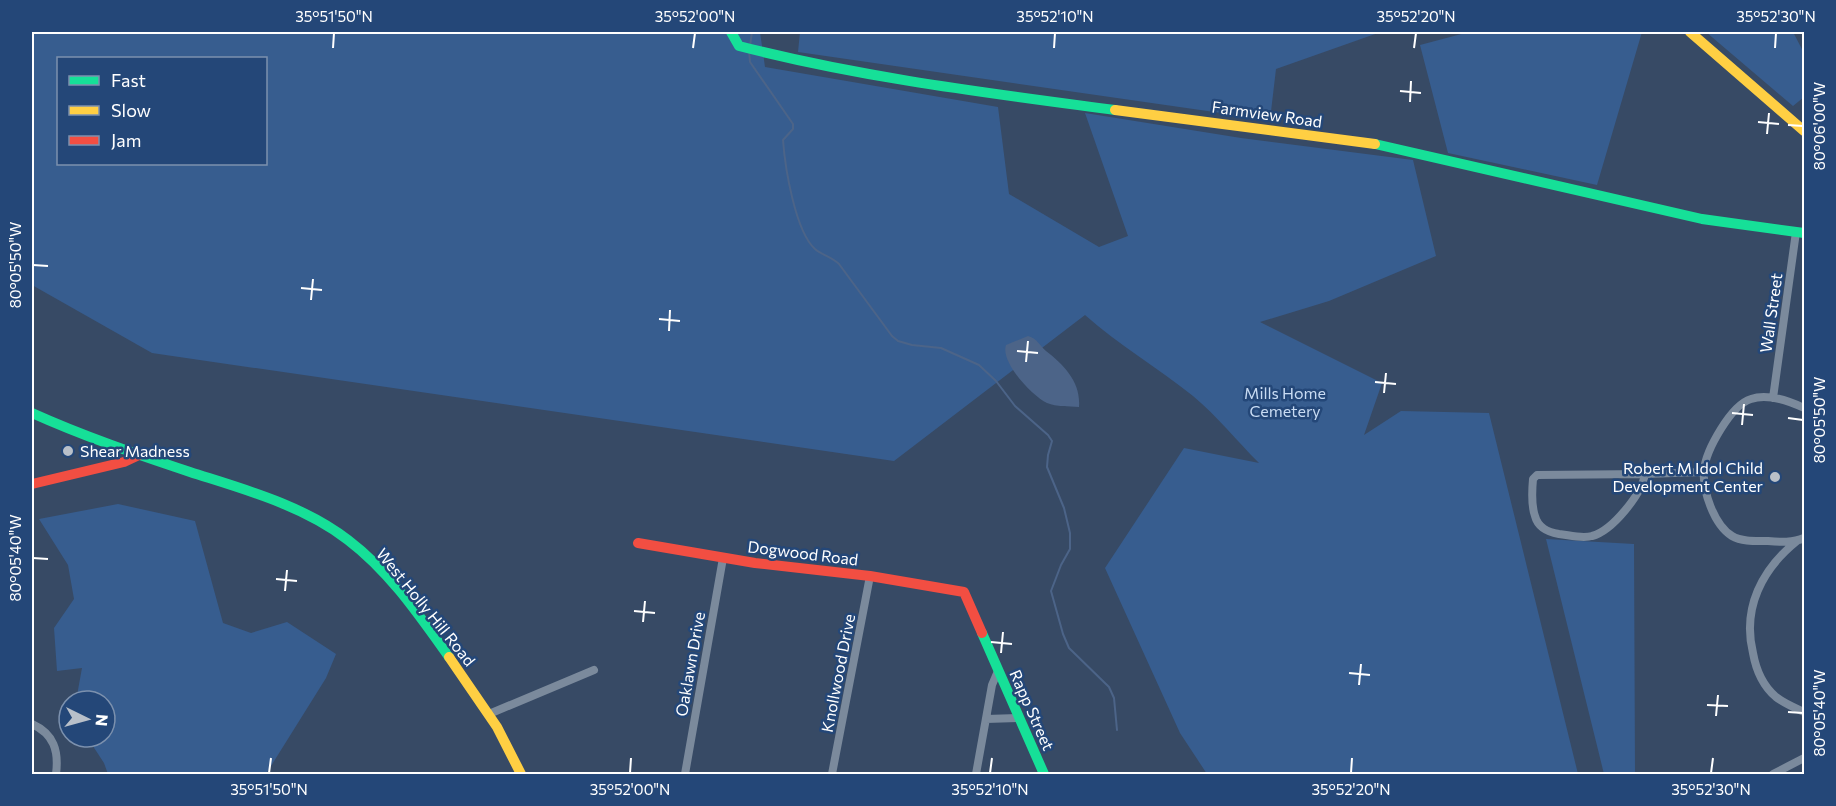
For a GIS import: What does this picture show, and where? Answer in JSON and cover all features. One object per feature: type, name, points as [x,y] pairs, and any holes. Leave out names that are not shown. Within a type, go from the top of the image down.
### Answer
[{"type":"street","name":"Farmview Road","points":[[731,32],[739,46],[797,61],[920,84],[1376,144],[1702,219],[1800,232]]},
{"type":"street","points":[[1690,32],[1804,128]]},
{"type":"street","name":"Wall Street","points":[[1773,398],[1800,232]]},
{"type":"street","points":[[1801,540],[1744,540],[1733,537],[1716,519],[1704,471],[1716,438],[1741,403],[1751,399],[1773,398],[1804,408]]},
{"type":"street","name":"West Holly Hill Road","points":[[32,413],[49,422],[254,494],[303,514],[335,531],[360,549],[381,570],[431,632],[503,736],[521,774]]},
{"type":"street","points":[[32,484],[124,462],[141,454]]},
{"type":"street","points":[[1645,474],[1644,483],[1631,504],[1613,522],[1593,536],[1582,537],[1552,533],[1544,530],[1534,515],[1532,489],[1533,479],[1537,475],[1704,471]]},
{"type":"street","points":[[1801,540],[1782,553],[1758,588],[1751,606],[1749,625],[1755,666],[1765,685],[1776,697],[1804,712]]},
{"type":"street","name":"Dogwood Road","points":[[638,543],[723,558],[870,576],[964,592]]},
{"type":"street","name":"Oaklawn Drive","points":[[685,774],[723,558]]},
{"type":"street","name":"Knollwood Drive","points":[[832,774],[870,576]]},
{"type":"street","name":"Rapp Street","points":[[964,592],[1044,774]]},
{"type":"street","points":[[489,714],[594,670]]},
{"type":"street","points":[[976,774],[992,685],[998,671]]},
{"type":"street","points":[[986,719],[1019,718]]},
{"type":"street","points":[[32,724],[48,734],[54,744],[57,756],[56,774]]},
{"type":"street","points":[[1773,774],[1804,758]]},
{"type":"green space","name":"Mills Home Cemetery","points":[[32,32],[760,32],[765,67],[998,107],[1009,194],[1099,247],[1128,236],[1085,113],[1241,138],[1413,160],[1436,256],[1329,301],[1260,322],[1382,383],[1364,435],[1401,411],[1489,413],[1578,774],[1207,774],[1180,733],[1105,568],[1184,448],[1259,463],[1193,396],[1085,315],[894,461],[152,353],[32,285]]},
{"type":"green space","points":[[800,32],[1378,33],[1276,69],[1270,120],[798,52]]},
{"type":"green space","points":[[1469,32],[1642,32],[1597,185],[1448,153],[1420,45]]},
{"type":"green space","points":[[1706,32],[1793,32],[1804,53],[1804,97],[1793,106]]},
{"type":"green space","points":[[118,504],[195,521],[223,623],[251,633],[287,622],[336,654],[326,678],[266,774],[108,774],[95,749],[117,749],[117,689],[78,689],[82,668],[57,671],[54,628],[74,599],[68,565],[39,519]]},
{"type":"green space","points":[[1546,539],[1634,544],[1635,774],[1604,774]]},
{"type":"shaded area","points":[[1028,336],[1036,340],[1070,375],[1077,390],[1079,407],[1047,403],[1033,393],[1012,369],[1005,352],[1006,345]]},
{"type":"waterway","points":[[750,46],[752,32]]},
{"type":"waterway","points":[[749,51],[750,62],[793,124],[793,129],[783,140],[784,152],[792,198],[808,240],[815,249],[839,264],[898,341],[941,348],[979,365],[996,381],[1015,406],[1052,441],[1047,467],[1064,508],[1070,533],[1070,549],[1051,591],[1069,648],[1109,687],[1114,698],[1117,730]]},
{"type":"traffic: fast","points":[[731,32],[739,46],[832,67],[926,84],[1115,110]]},
{"type":"traffic: fast","points":[[1375,144],[1702,219],[1804,233]]},
{"type":"traffic: fast","points":[[32,413],[110,444],[272,499],[312,517],[348,540],[377,565],[415,610],[449,657]]},
{"type":"traffic: fast","points":[[982,633],[1044,774]]},
{"type":"traffic: slow","points":[[1690,32],[1804,131]]},
{"type":"traffic: slow","points":[[1115,110],[1375,144]]},
{"type":"traffic: slow","points":[[449,657],[497,727],[521,774]]},
{"type":"traffic: jam","points":[[32,484],[124,462],[141,454]]},
{"type":"traffic: jam","points":[[638,543],[755,563],[870,576],[964,592],[982,633]]},
{"type":"place","name":"Shear Madness","points":[[68,451]]},
{"type":"place","name":"Robert M Idol Child Development Center","points":[[1775,477]]}]
